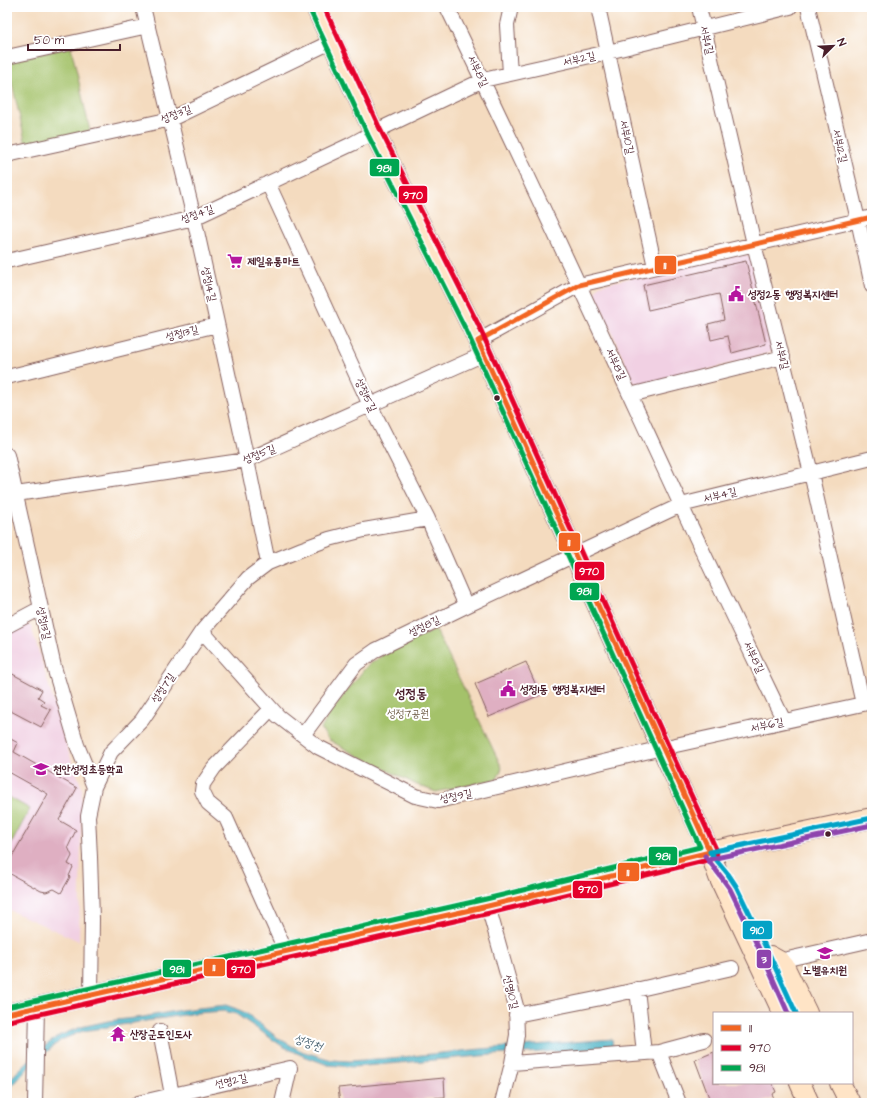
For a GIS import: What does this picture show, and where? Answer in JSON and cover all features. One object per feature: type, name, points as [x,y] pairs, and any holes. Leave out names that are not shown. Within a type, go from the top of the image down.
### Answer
[{"type":"main road","points":[[316,7],[374,132],[472,327],[710,852],[719,877],[769,959],[796,1012]]},
{"type":"main road","points":[[7,1014],[488,906],[710,852],[872,818]]},
{"type":"main road","points":[[769,959],[756,975],[760,991],[770,1012]]},
{"type":"main road","points":[[769,959],[783,1012]]},
{"type":"main road","points":[[769,959],[784,966],[807,1012]]},
{"type":"main road","points":[[800,1084],[809,1103]]},
{"type":"main road","points":[[815,1084],[824,1103]]},
{"type":"main road","points":[[828,1084],[838,1103]]},
{"type":"main road","points":[[840,1084],[850,1103]]},
{"type":"street","name":"성정14길","points":[[143,7],[194,218],[268,563]]},
{"type":"street","name":"서부8길","points":[[447,7],[580,285],[681,505],[784,721]]},
{"type":"street","points":[[510,74],[507,25],[511,7]]},
{"type":"street","name":"서부10길","points":[[598,7],[655,267]]},
{"type":"street","name":"서부11길","points":[[699,7],[754,244],[868,703]]},
{"type":"street","name":"서부2길","points":[[374,132],[483,80],[608,52],[790,7]]},
{"type":"street","name":"서부12길","points":[[808,7],[872,286]]},
{"type":"street","points":[[7,57],[148,26]]},
{"type":"street","name":"성정3길","points":[[7,155],[171,119],[333,41]]},
{"type":"street","name":"성정4길","points":[[7,261],[194,218],[352,144],[374,132]]},
{"type":"street","name":"성정15길","points":[[268,183],[370,405],[428,519],[466,606]]},
{"type":"street","name":"성정5길","points":[[16,494],[247,460],[370,405],[481,348],[580,285],[872,217]]},
{"type":"street","name":"성정13길","points":[[7,377],[217,324]]},
{"type":"street","points":[[630,395],[783,356]]},
{"type":"street","name":"성정13길","points":[[7,455],[54,667],[77,745],[94,787]]},
{"type":"street","name":"서부4길","points":[[575,555],[681,505],[872,458]]},
{"type":"street","name":"성정7길","points":[[91,995],[92,919],[88,816],[94,787],[111,752],[142,720],[202,631],[248,578],[268,563],[329,539],[364,530],[428,519]]},
{"type":"street","name":"성정8길","points":[[303,735],[356,664],[376,650],[575,555]]},
{"type":"street","points":[[7,626],[41,608]]},
{"type":"street","name":"성정9길","points":[[202,631],[278,716],[318,747],[415,796],[438,801],[662,748]]},
{"type":"street","name":"서부6길","points":[[662,748],[868,703]]},
{"type":"street","points":[[271,709],[214,768],[203,784],[202,791],[208,803],[226,818],[286,952]]},
{"type":"street","name":"선영10길","points":[[488,906],[516,1006],[517,1034],[512,1063],[502,1103]]},
{"type":"street","points":[[769,959],[872,940]]},
{"type":"street","points":[[516,1014],[596,999],[732,968]]},
{"type":"street","points":[[637,989],[644,1053]]},
{"type":"street","points":[[35,1099],[37,1008]]},
{"type":"street","points":[[160,1031],[171,1099]]},
{"type":"street","points":[[512,1063],[659,1052],[704,1040]]},
{"type":"street","points":[[659,1052],[678,1103]]},
{"type":"street","name":"선영2길","points":[[138,1103],[171,1099],[290,1068],[282,1103]]},
{"type":"shaded area","points":[[743,253],[752,258],[774,347],[769,353],[645,387],[633,382],[595,292],[599,285]]},
{"type":"shaded area","name":"천안성정초등학교","points":[[25,624],[31,626],[68,750],[82,788],[79,941],[7,909],[7,633]]},
{"type":"green space","points":[[71,47],[90,131],[26,145],[7,61]]},
{"type":"green space","name":"성정7공원","points":[[436,630],[502,768],[497,779],[436,792],[417,785],[347,750],[329,740],[321,729],[330,713],[366,667],[390,650]]},
{"type":"green space","points":[[7,796],[30,809],[7,852]]},
{"type":"water","points":[[226,1005],[246,1013],[278,1038],[301,1051],[332,1060],[350,1061],[612,1039],[613,1048],[491,1055],[353,1067],[328,1065],[282,1046],[236,1014],[224,1011],[196,1013],[83,1031],[61,1040],[30,1066],[7,1092],[7,1082],[40,1049],[61,1035],[81,1027],[108,1021]]},
{"type":"building","name":"성정2동 행정복지센터","points":[[746,261],[766,344],[732,353],[728,336],[711,340],[708,324],[724,320],[719,294],[648,310],[643,285]]},
{"type":"building","name":"성정1동 행정복지센터","points":[[526,662],[540,695],[489,717],[475,684]]},
{"type":"building","points":[[7,671],[42,690],[38,697],[44,701],[41,705],[51,710],[41,727],[7,709]]},
{"type":"building","points":[[7,737],[18,743],[14,752],[77,788],[59,820],[76,830],[68,847],[72,856],[68,864],[73,867],[69,876],[70,877],[61,893],[54,889],[46,892],[41,891],[7,872],[7,865],[48,794],[7,771]]},
{"type":"building","points":[[713,1052],[713,1084],[772,1084],[776,1092],[772,1094],[774,1098],[761,1103],[711,1103],[695,1060]]},
{"type":"building","points":[[444,1078],[445,1097],[373,1103],[340,1103],[338,1088]]},
{"type":"transit line","name":"970","points":[[9,1021],[490,913],[712,859],[717,854],[717,851],[478,324],[380,129],[324,7]]},
{"type":"transit line","name":"981","points":[[7,1007],[486,899],[700,847],[466,330],[368,135],[310,10]]},
{"type":"transit line","name":"11","points":[[7,1014],[488,906],[710,852],[478,341],[579,285],[872,217]]},
{"type":"transit line","name":"910","points":[[710,852],[872,818]]},
{"type":"transit line","name":"3","points":[[711,859],[872,825]]},
{"type":"transit line","name":"910","points":[[710,852],[736,886],[796,1012]]},
{"type":"transit line","name":"3","points":[[705,856],[730,889],[788,1012]]},
{"type":"place","name":"제일유통마트","points":[[235,261]]},
{"type":"place","name":"성정2동 행정복지센터","points":[[736,294]]},
{"type":"place","name":"성정1동 행정복지센터","points":[[508,689]]},
{"type":"place","name":"천안성정초등학교","points":[[41,769]]},
{"type":"place","name":"노벨유치원","points":[[825,953]]},
{"type":"place","name":"산장군도인도사","points":[[118,1034]]},
{"type":"district","name":"성정동","points":[[411,694]]},
{"type":"water label","name":"성정천","points":[[308,1043]]}]
